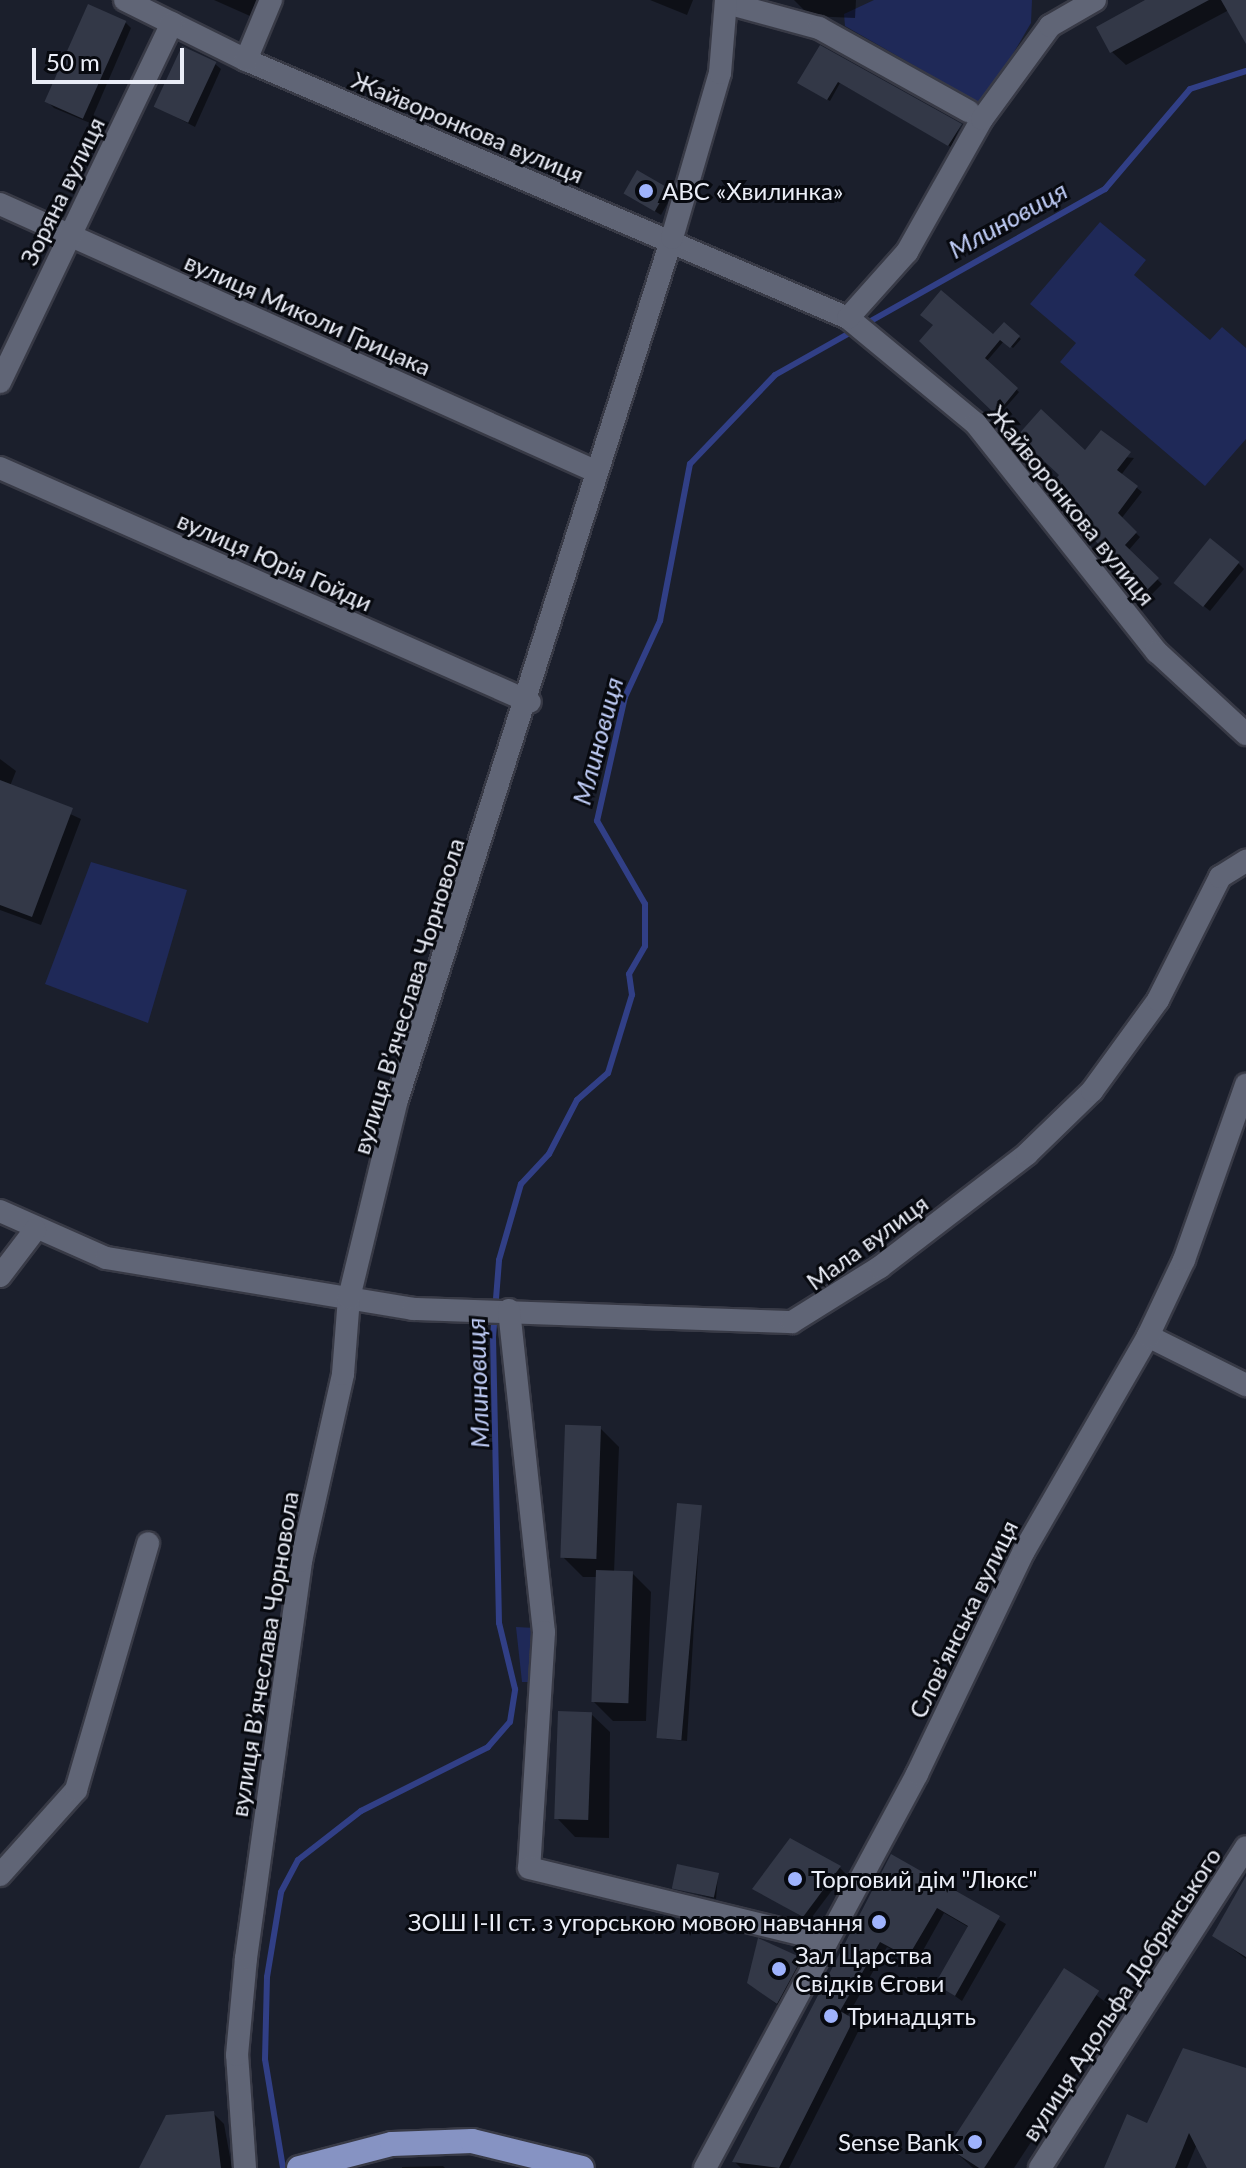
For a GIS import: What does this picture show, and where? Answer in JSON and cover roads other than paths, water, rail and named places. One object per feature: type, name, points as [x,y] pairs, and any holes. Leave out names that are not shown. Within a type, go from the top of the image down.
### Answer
[{"type":"main road","points":[[300,2167],[392,2144],[472,2141],[582,2168]]},
{"type":"street","name":"Жайворонкова вулиця","points":[[125,0],[246,60],[672,238],[848,318],[976,424],[1157,652],[1246,734]]},
{"type":"street","points":[[246,60],[271,0]]},
{"type":"street","points":[[848,318],[907,252],[982,119],[1050,26],[1095,0]]},
{"type":"street","points":[[672,238],[720,73],[726,2],[819,28],[968,111]]},
{"type":"street","name":"Зоряна вулиця","points":[[0,382],[172,23]]},
{"type":"street","name":"вулиця Миколи Грицака","points":[[0,204],[595,471]]},
{"type":"street","name":"вулиця Вʼячеслава Чорновола","points":[[245,2168],[237,2055],[246,1958],[301,1561],[343,1374],[349,1298],[397,1100],[530,702],[595,471],[672,238]]},
{"type":"street","name":"вулиця Юрія Гойди","points":[[0,468],[530,702]]},
{"type":"street","name":"Мала вулиця","points":[[0,1211],[35,1230],[106,1258],[349,1298],[475,1310],[776,1324],[810,1315],[1027,1154],[1092,1091],[1158,1000],[1220,877],[1246,861]]},
{"type":"street","name":"Словʼянська вулиця","points":[[705,2168],[824,1940],[917,1774],[1024,1551],[1148,1336],[1184,1260],[1246,1085]]},
{"type":"street","points":[[0,1276],[35,1230]]},
{"type":"street","points":[[509,1310],[544,1632],[529,1868],[824,1940]]},
{"type":"street","points":[[1148,1336],[1246,1385]]},
{"type":"street","points":[[0,1875],[76,1790],[148,1543]]},
{"type":"street","name":"вулиця Адольфа Добрянського","points":[[1040,2168],[1246,1847]]},
{"type":"waterway","name":"Млиновиця","points":[[283,2168],[265,2059],[267,1977],[281,1892],[298,1860],[361,1811],[488,1747],[510,1722],[515,1689],[499,1623],[493,1337],[499,1260],[521,1184],[549,1154],[577,1100],[608,1073],[632,995],[629,974],[645,946],[645,904],[597,821],[625,697],[660,621],[690,464],[775,375],[1105,189],[1190,89],[1246,71]]},
{"type":"place","name":"АВС «Хвилинка»","points":[[646,191]]},
{"type":"place","name":"Торговий дім \"Люкс\"","points":[[795,1879]]},
{"type":"place","name":"ЗОШ І-ІІ ст. з угорською мовою навчання","points":[[879,1922]]},
{"type":"place","name":"Зал Царства Свідків Єгови","points":[[779,1969]]},
{"type":"place","name":"Тринадцять","points":[[831,2016]]},
{"type":"place","name":"Sense Bank","points":[[975,2142]]}]
